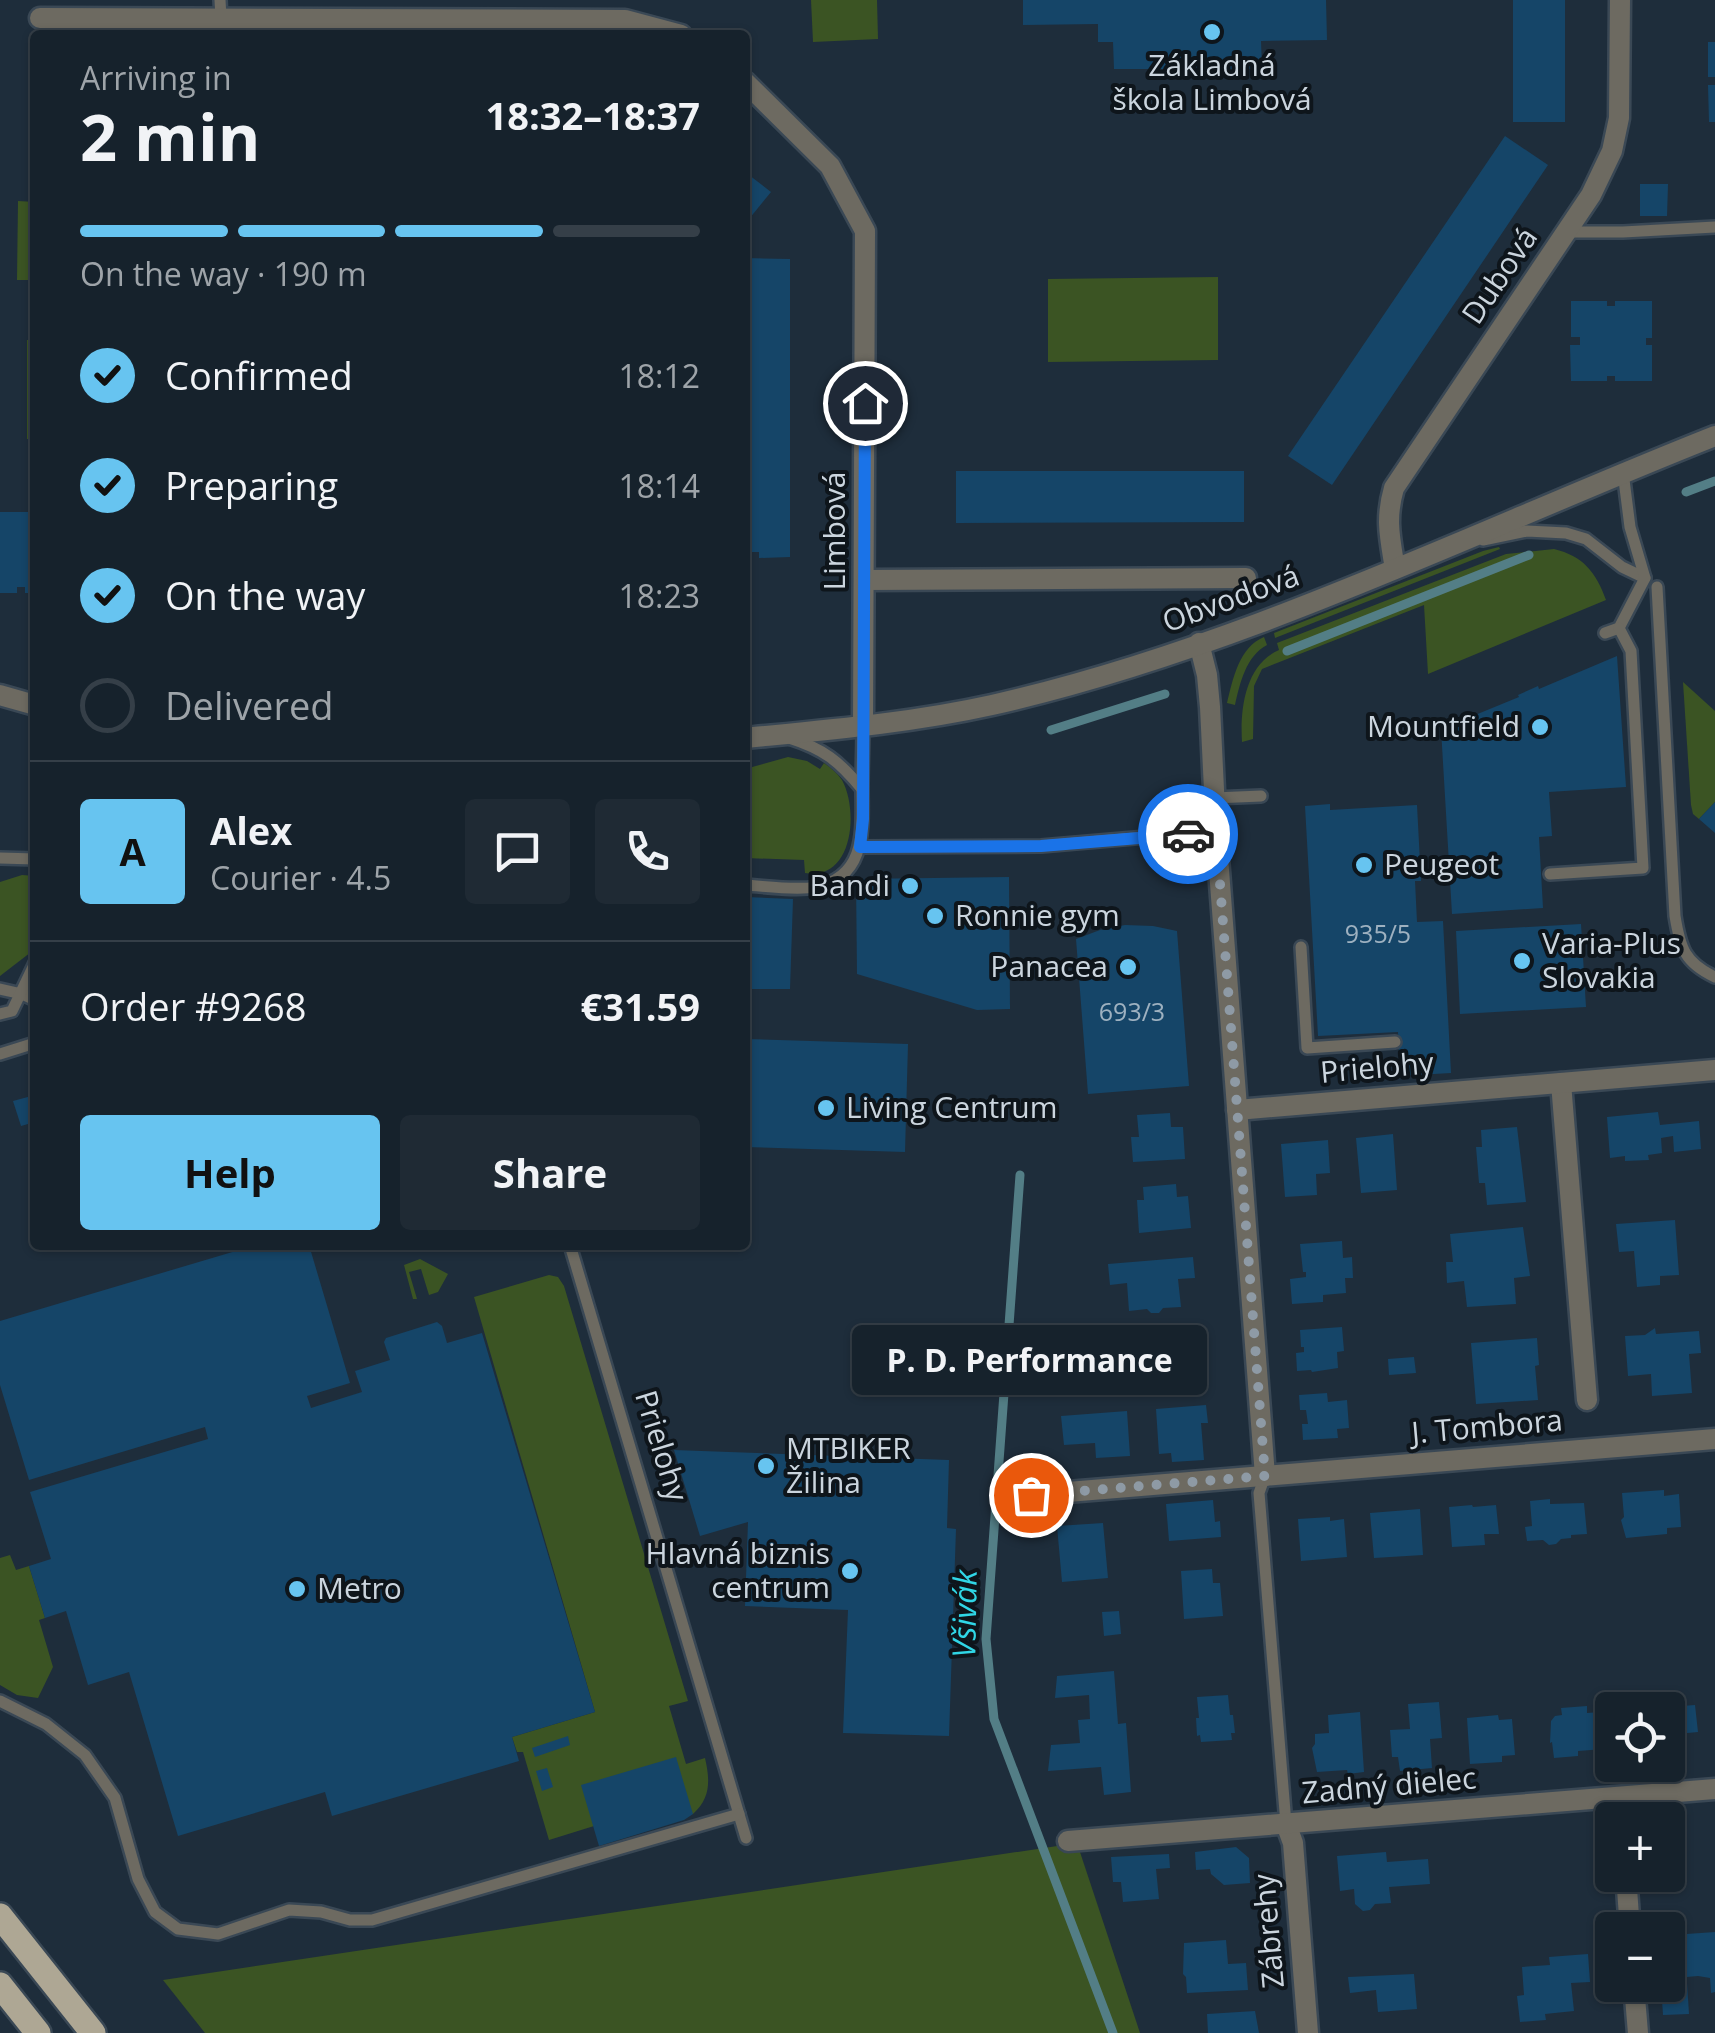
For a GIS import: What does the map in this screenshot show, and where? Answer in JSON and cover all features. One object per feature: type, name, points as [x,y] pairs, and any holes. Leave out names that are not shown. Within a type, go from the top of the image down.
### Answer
[{"type":"main road","points":[[4,1918],[94,2033]]},
{"type":"main road","points":[[0,1985],[38,2033]]},
{"type":"street","name":"Dubová","points":[[1395,569],[1388,526],[1394,488],[1591,195],[1612,151],[1620,118],[1620,0]]},
{"type":"street","points":[[40,18],[220,9],[625,20],[662,30]]},
{"type":"street","name":"Limbová","points":[[750,87],[830,166],[865,231],[864,725]]},
{"type":"street","name":"Obvodová","points":[[750,738],[990,705],[1117,671],[1199,644],[1460,544],[1715,436]]},
{"type":"street","points":[[866,580],[1246,578]]},
{"type":"street","points":[[1199,644],[1207,675],[1265,1476]]},
{"type":"street","points":[[0,695],[30,704]]},
{"type":"street","name":"Prielohy","points":[[1237,1110],[1715,1070]]},
{"type":"street","points":[[1562,1083],[1586,1400]]},
{"type":"street","name":"J. Tombora","points":[[1031,1495],[1715,1439]]},
{"type":"street","name":"Zadný dielec","points":[[1068,1841],[1715,1789]]},
{"type":"street","name":"Zábrehy","points":[[1286,1824],[1293,1843],[1308,2033]]},
{"type":"street","points":[[1635,2002],[1638,2033]]},
{"type":"lane","points":[[1566,232],[1715,227]]},
{"type":"lane","points":[[1605,633],[1619,628],[1645,578],[1630,527],[1623,472]]},
{"type":"lane","points":[[1460,544],[1527,531],[1566,534],[1586,539],[1622,567],[1645,578]]},
{"type":"lane","points":[[1657,587],[1678,929],[1680,942],[1694,967],[1715,976]]},
{"type":"lane","points":[[1550,874],[1644,868],[1631,651],[1619,628]]},
{"type":"lane","points":[[750,885],[814,887],[840,876],[853,862],[860,847],[863,819],[864,725]]},
{"type":"lane","points":[[780,735],[830,756],[862,789]]},
{"type":"lane","points":[[1214,798],[1261,796]]},
{"type":"lane","points":[[860,847],[1041,846],[1216,831]]},
{"type":"lane","points":[[0,858],[30,858]]},
{"type":"lane","points":[[1301,947],[1307,1048],[1395,1042]]},
{"type":"lane","points":[[0,1014],[12,1011],[30,975]]},
{"type":"lane","points":[[0,989],[30,1000]]},
{"type":"lane","points":[[22,994],[30,989]]},
{"type":"lane","points":[[0,1054],[30,1045]]},
{"type":"lane","name":"Prielohy","points":[[571,1250],[746,1838]]},
{"type":"lane","points":[[1265,1476],[1259,1493],[1286,1824]]},
{"type":"lane","points":[[0,1701],[46,1724],[85,1755],[115,1798],[138,1879],[155,1912],[178,1929],[218,1934],[290,1910],[372,1920],[739,1814]]},
{"type":"green space","points":[[811,0],[877,0],[878,39],[813,42]]},
{"type":"green space","points":[[18,201],[30,202],[30,280],[17,280]]},
{"type":"green space","points":[[1218,277],[1218,360],[1048,362],[1048,279]]},
{"type":"green space","points":[[27,340],[30,340],[30,439]]},
{"type":"green space","points":[[1500,549],[1275,638],[1274,633]]},
{"type":"green space","points":[[1554,549],[1587,567],[1606,600],[1428,674],[1424,605],[1262,669],[1254,686],[1253,739],[1242,742],[1247,689],[1259,666],[1279,650],[1277,643],[1506,554]]},
{"type":"green space","points":[[1264,637],[1267,645],[1249,663],[1235,705],[1227,703],[1243,656]]},
{"type":"green space","points":[[1683,682],[1715,711],[1715,802],[1699,819],[1691,805]]},
{"type":"green space","points":[[788,757],[820,769],[824,763],[840,777],[847,793],[850,825],[848,841],[833,866],[821,873],[805,873],[804,860],[750,858],[750,768]]},
{"type":"green space","points":[[30,876],[30,953],[0,976],[0,882]]},
{"type":"green space","points":[[420,1259],[448,1274],[438,1292],[429,1295],[421,1269],[409,1272],[417,1299],[413,1299],[404,1265]]},
{"type":"green space","points":[[549,1275],[558,1277],[564,1286],[688,1701],[669,1706],[686,1764],[705,1758],[708,1781],[703,1802],[693,1814],[594,1826],[549,1840],[523,1752],[517,1752],[512,1737],[595,1712],[474,1297]]},
{"type":"green space","points":[[10,1555],[16,1570],[29,1566],[45,1618],[39,1620],[53,1667],[38,1698],[17,1695],[0,1685],[0,1558]]},
{"type":"green space","points":[[1077,1843],[1140,2033],[205,2033],[163,1980]]},
{"type":"building","name":"Základná škola Limbová","points":[[1023,0],[1326,0],[1327,40],[1261,41],[1262,67],[1254,69],[1114,69],[1113,42],[1098,42],[1098,24],[1023,25]]},
{"type":"building","points":[[1513,0],[1565,0],[1565,122],[1513,122]]},
{"type":"building","points":[[1708,42],[1715,42],[1715,77],[1708,77]]},
{"type":"building","points":[[1708,85],[1715,85],[1715,122],[1709,122]]},
{"type":"building","points":[[1505,136],[1548,165],[1332,485],[1288,456]]},
{"type":"building","points":[[750,176],[771,192],[750,218]]},
{"type":"building","points":[[1640,184],[1668,184],[1667,216],[1640,216]]},
{"type":"building","points":[[750,258],[790,259],[790,557],[759,558],[759,552],[750,552]]},
{"type":"building","points":[[1571,301],[1607,301],[1607,306],[1615,306],[1615,301],[1652,301],[1652,338],[1646,338],[1646,345],[1652,345],[1652,381],[1615,381],[1615,376],[1607,376],[1607,381],[1571,381],[1570,345],[1580,345],[1580,337],[1571,337]]},
{"type":"building","points":[[956,471],[1244,471],[1244,522],[956,523]]},
{"type":"building","points":[[0,512],[30,512],[30,593],[25,593],[25,587],[17,587],[17,593],[0,593]]},
{"type":"building","points":[[1617,656],[1626,787],[1549,792],[1552,836],[1539,837],[1543,908],[1452,914],[1441,729]]},
{"type":"building","points":[[1715,802],[1715,833],[1699,819]]},
{"type":"building","points":[[1330,804],[1330,810],[1417,805],[1421,881],[1415,881],[1417,922],[1443,921],[1451,1073],[1400,1076],[1398,1032],[1318,1036],[1305,806]]},
{"type":"building","points":[[1009,877],[1010,1009],[977,1010],[857,974],[856,879]]},
{"type":"building","points":[[750,897],[793,899],[790,989],[750,989]]},
{"type":"building","points":[[1581,924],[1586,1007],[1460,1014],[1456,931]]},
{"type":"building","points":[[1125,925],[1177,931],[1189,1086],[1088,1094],[1076,939]]},
{"type":"building","name":"Living Centrum","points":[[750,1039],[908,1044],[905,1152],[750,1147]]},
{"type":"building","points":[[30,1096],[30,1123],[21,1126],[13,1101]]},
{"type":"building","points":[[1658,1112],[1660,1125],[1699,1121],[1701,1149],[1674,1152],[1673,1136],[1661,1138],[1662,1153],[1648,1155],[1649,1160],[1610,1158],[1607,1117]]},
{"type":"building","points":[[1170,1113],[1171,1127],[1183,1127],[1185,1159],[1133,1162],[1131,1137],[1139,1137],[1137,1115]]},
{"type":"building","points":[[1517,1127],[1526,1202],[1487,1205],[1485,1183],[1479,1183],[1476,1147],[1482,1147],[1481,1130]]},
{"type":"building","points":[[1393,1134],[1397,1190],[1361,1193],[1356,1138]]},
{"type":"building","points":[[1328,1140],[1330,1173],[1316,1174],[1317,1195],[1285,1197],[1281,1144]]},
{"type":"building","points":[[1176,1184],[1177,1197],[1188,1196],[1191,1228],[1139,1233],[1137,1200],[1144,1200],[1143,1187]]},
{"type":"building","points":[[1675,1220],[1679,1275],[1660,1276],[1660,1285],[1637,1287],[1634,1251],[1619,1252],[1616,1224]]},
{"type":"building","points":[[1523,1227],[1530,1276],[1514,1278],[1516,1304],[1467,1307],[1464,1281],[1447,1283],[1446,1262],[1453,1262],[1450,1234]]},
{"type":"building","points":[[1342,1241],[1343,1258],[1352,1257],[1353,1278],[1345,1278],[1346,1293],[1323,1295],[1323,1302],[1292,1304],[1290,1279],[1306,1277],[1300,1244]]},
{"type":"building","name":"Metro","points":[[239,1250],[310,1250],[350,1383],[307,1396],[311,1408],[362,1392],[355,1371],[390,1360],[386,1338],[437,1322],[447,1343],[482,1333],[595,1712],[512,1737],[519,1761],[332,1816],[325,1792],[178,1836],[129,1672],[88,1685],[66,1611],[45,1618],[29,1566],[51,1559],[30,1492],[208,1439],[205,1427],[29,1480],[0,1385],[0,1321]]},
{"type":"building","points":[[1193,1257],[1195,1278],[1178,1279],[1181,1307],[1163,1308],[1159,1313],[1147,1309],[1129,1311],[1127,1283],[1110,1285],[1108,1264]]},
{"type":"building","points":[[1342,1327],[1344,1351],[1337,1352],[1338,1368],[1297,1371],[1296,1353],[1304,1352],[1300,1330]]},
{"type":"building","points":[[1655,1328],[1656,1334],[1699,1331],[1701,1353],[1689,1354],[1692,1393],[1652,1396],[1651,1374],[1628,1376],[1625,1336],[1645,1335]]},
{"type":"building","points":[[1199,1331],[1200,1351],[1184,1353],[1186,1380],[1169,1381],[1165,1386],[1152,1382],[1135,1384],[1133,1357],[1116,1358],[1115,1338]]},
{"type":"building","points":[[1537,1338],[1538,1400],[1476,1404],[1471,1343]]},
{"type":"building","points":[[1414,1357],[1416,1373],[1389,1375],[1388,1359]]},
{"type":"building","points":[[1327,1393],[1328,1402],[1347,1400],[1349,1428],[1337,1429],[1338,1438],[1303,1440],[1302,1424],[1308,1424],[1306,1410],[1300,1410],[1299,1395]]},
{"type":"building","points":[[1206,1405],[1208,1423],[1201,1423],[1204,1460],[1172,1462],[1171,1453],[1159,1454],[1156,1409]]},
{"type":"building","points":[[1127,1411],[1130,1456],[1096,1458],[1095,1443],[1064,1445],[1061,1416]]},
{"type":"building","name":"Hlavná biznis centrum","points":[[674,1450],[949,1460],[947,1528],[956,1529],[949,1736],[843,1733],[848,1610],[745,1606],[748,1522],[700,1536]]},
{"type":"building","points":[[1664,1490],[1664,1496],[1679,1494],[1681,1527],[1667,1528],[1667,1534],[1626,1538],[1621,1520],[1622,1493]]},
{"type":"building","points":[[1550,1499],[1550,1504],[1584,1503],[1587,1534],[1571,1535],[1549,1545],[1543,1540],[1527,1541],[1525,1527],[1532,1526],[1530,1501]]},
{"type":"building","points":[[1213,1500],[1221,1537],[1169,1541],[1166,1504]]},
{"type":"building","points":[[1496,1505],[1499,1534],[1484,1534],[1485,1545],[1452,1547],[1449,1507]]},
{"type":"building","points":[[1420,1509],[1423,1555],[1374,1558],[1370,1513]]},
{"type":"building","points":[[1330,1517],[1330,1521],[1344,1519],[1347,1557],[1301,1561],[1298,1519]]},
{"type":"building","points":[[1103,1523],[1108,1578],[1062,1582],[1057,1526]]},
{"type":"building","points":[[1212,1569],[1213,1583],[1220,1583],[1223,1616],[1184,1619],[1181,1571]]},
{"type":"building","points":[[1119,1611],[1121,1634],[1104,1636],[1102,1612]]},
{"type":"building","points":[[1114,1671],[1118,1724],[1126,1723],[1131,1792],[1104,1795],[1101,1767],[1048,1771],[1051,1745],[1080,1743],[1078,1720],[1090,1719],[1089,1695],[1055,1698],[1057,1676]]},
{"type":"building","points":[[1228,1695],[1235,1733],[1231,1733],[1232,1740],[1201,1742],[1200,1735],[1197,1736],[1197,1697]]},
{"type":"building","points":[[1439,1702],[1442,1738],[1430,1739],[1432,1768],[1400,1771],[1398,1757],[1392,1757],[1390,1730],[1410,1729],[1408,1704]]},
{"type":"building","points":[[1695,1705],[1698,1732],[1685,1733],[1685,1706]]},
{"type":"building","points":[[1587,1706],[1587,1713],[1595,1712],[1595,1750],[1554,1758],[1551,1721],[1562,1715],[1561,1708]]},
{"type":"building","points":[[1360,1712],[1364,1772],[1317,1772],[1312,1748],[1315,1734],[1329,1733],[1328,1715]]},
{"type":"building","points":[[1498,1715],[1499,1720],[1512,1719],[1515,1755],[1502,1756],[1502,1762],[1470,1764],[1467,1718]]},
{"type":"building","points":[[568,1736],[570,1745],[535,1757],[532,1748]]},
{"type":"building","points":[[676,1757],[693,1814],[599,1846],[581,1785]]},
{"type":"building","points":[[547,1768],[553,1787],[542,1791],[536,1771]]},
{"type":"building","points":[[1236,1847],[1249,1858],[1250,1883],[1224,1885],[1210,1869],[1196,1870],[1195,1852]]},
{"type":"building","points":[[1386,1852],[1387,1862],[1428,1859],[1430,1884],[1389,1887],[1391,1903],[1375,1904],[1363,1911],[1355,1904],[1354,1889],[1340,1891],[1337,1856]]},
{"type":"building","points":[[1169,1854],[1170,1868],[1156,1869],[1159,1899],[1123,1902],[1121,1882],[1113,1882],[1111,1857]]},
{"type":"building","points":[[1715,1932],[1715,1992],[1711,1993],[1710,1978],[1685,1977],[1685,1934]]},
{"type":"building","points":[[1226,1940],[1228,1964],[1246,1963],[1248,1990],[1187,1993],[1184,1943]]},
{"type":"building","points":[[1588,1954],[1590,1982],[1571,1983],[1574,2011],[1545,2014],[1546,2020],[1520,2022],[1517,1996],[1524,1995],[1522,1967],[1550,1965],[1549,1957]]},
{"type":"building","points":[[1414,1974],[1417,2009],[1378,2012],[1376,1990],[1350,1993],[1348,1977]]},
{"type":"building","points":[[1685,1983],[1689,2014],[1663,2015],[1662,2002],[1685,2002]]},
{"type":"building","points":[[1255,2011],[1259,2033],[1208,2033],[1207,2014]]},
{"type":"waterway","points":[[1686,492],[1715,481]]},
{"type":"waterway","points":[[1287,651],[1529,555]]},
{"type":"waterway","points":[[1051,730],[1165,694]]},
{"type":"waterway","name":"Všivák","points":[[1020,1175],[986,1639],[994,1719],[1113,2033]]},
{"type":"way so far","points":[[1031,1495],[1265,1476],[1216,831],[1188,834]]},
{"type":"place","name":"Základná škola Limbová","points":[[1212,32]]},
{"type":"place","name":"Mountfield","points":[[1540,727]]},
{"type":"place","name":"Peugeot","points":[[1364,865]]},
{"type":"place","name":"Bandi","points":[[910,886]]},
{"type":"place","name":"Ronnie gym","points":[[935,916]]},
{"type":"place","name":"Varia-Plus Slovakia","points":[[1522,961]]},
{"type":"place","name":"Panacea","points":[[1128,967]]},
{"type":"place","name":"Living Centrum","points":[[826,1108]]},
{"type":"place","name":"MTBIKER Žilina","points":[[766,1466]]},
{"type":"place","name":"P. D. Performance","points":[[1031,1495]]},
{"type":"place","name":"Hlavná biznis centrum","points":[[850,1571]]},
{"type":"place","name":"Metro","points":[[297,1589]]},
{"type":"route","points":[[865,403],[860,847],[1041,846],[1188,834]]}]
